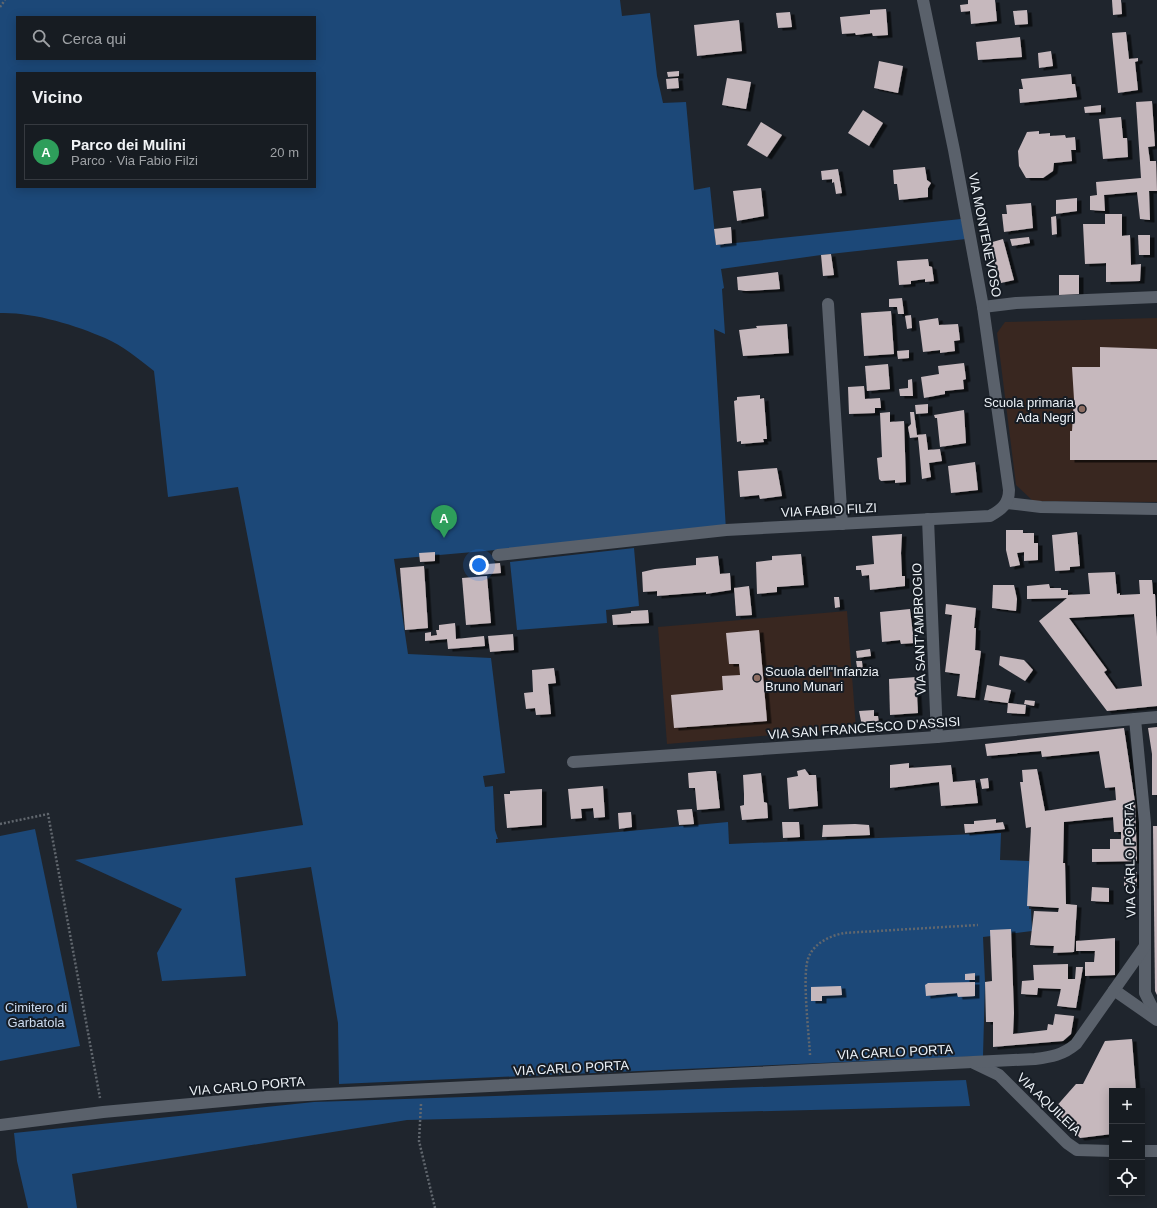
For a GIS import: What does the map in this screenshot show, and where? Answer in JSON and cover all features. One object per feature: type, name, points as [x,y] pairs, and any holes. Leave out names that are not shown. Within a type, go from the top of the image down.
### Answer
[{"type":"street","name":"VIA MONTENEVOSO","points":[[923,0],[954,150],[983,307],[1016,303],[1157,297]]},
{"type":"street","points":[[828,304],[842,524]]},
{"type":"street","points":[[983,307],[1009,490],[1007,503],[1041,507],[1157,509]]},
{"type":"street","name":"VIA FABIO FILZI","points":[[498,555],[726,530],[990,516],[999,511],[1007,503]]},
{"type":"street","name":"VIA SANT'AMBROGIO","points":[[928,519],[938,737]]},
{"type":"street","name":"VIA SAN FRANCESCO D'ASSISI","points":[[573,762],[938,737],[1157,717]]},
{"type":"street","name":"VIA CARLO PORTA","points":[[0,1125],[103,1112],[267,1097],[1056,1057],[1066,1052],[1076,1044],[1145,946],[1145,823],[1135,719]]},
{"type":"street","points":[[1145,946],[1145,993],[1157,1019]]},
{"type":"street","points":[[1114,990],[1157,1019]]},
{"type":"street","name":"VIA AQUILEIA","points":[[971,1062],[999,1075],[1077,1150],[1109,1151]]},
{"type":"street","points":[[1145,1151],[1157,1151]]},
{"type":"path","points":[[0,7],[6,0]]},
{"type":"path","points":[[0,824],[48,814],[103,1112]]},
{"type":"path","points":[[811,1070],[806,977],[808,958],[817,946],[829,937],[844,933],[978,925]]},
{"type":"path","points":[[422,1089],[419,1141],[435,1208]]},
{"type":"shaded area","name":"Scuola primaria Ada Negri","points":[[1157,318],[1157,502],[1033,501],[1016,485],[997,333],[1005,322]]},
{"type":"shaded area","name":"Scuola dell\"Infanzia Bruno Munari","points":[[847,611],[856,728],[667,744],[658,627]]},
{"type":"green space","points":[[0,0],[620,0],[622,16],[650,13],[657,76],[663,103],[686,102],[694,190],[710,187],[716,245],[961,219],[966,239],[821,255],[721,269],[724,288],[722,289],[725,334],[714,329],[726,530],[394,559],[408,654],[491,658],[505,773],[483,776],[485,787],[493,786],[495,830],[498,839],[496,839],[496,843],[728,822],[729,844],[1001,833],[1000,860],[1029,861],[1029,909],[1031,909],[1032,931],[983,937],[985,982],[983,1056],[339,1084],[338,1023],[311,867],[235,878],[246,976],[162,981],[157,953],[182,909],[75,860],[303,825],[238,487],[168,497],[154,371],[137,357],[118,345],[93,333],[54,320],[13,313],[0,313]]},
{"type":"green space","points":[[634,548],[639,606],[606,610],[607,623],[517,630],[510,562]]},
{"type":"green space","name":"Cimitero di Garbatola","points":[[35,829],[80,1046],[0,1061],[0,836]]},
{"type":"green space","points":[[966,1080],[970,1106],[407,1120],[72,1174],[77,1208],[28,1208],[17,1161],[14,1133],[314,1102]]},
{"type":"building","points":[[968,0],[995,0],[997,21],[971,24],[970,11],[961,12],[960,5],[968,4]]},
{"type":"building","points":[[1112,0],[1121,0],[1122,14],[1113,15]]},
{"type":"building","points":[[886,9],[888,35],[873,36],[872,33],[856,35],[855,33],[842,34],[840,17],[870,14],[870,10]]},
{"type":"building","points":[[1027,10],[1028,24],[1015,25],[1013,11]]},
{"type":"building","points":[[790,12],[792,27],[778,28],[776,13]]},
{"type":"building","points":[[739,20],[742,51],[697,56],[694,25]]},
{"type":"building","points":[[1126,32],[1129,59],[1138,58],[1138,61],[1135,62],[1138,90],[1118,93],[1112,33]]},
{"type":"building","points":[[1020,37],[1022,57],[978,60],[976,42]]},
{"type":"building","points":[[1051,51],[1053,66],[1039,68],[1038,53]]},
{"type":"building","points":[[879,61],[903,66],[898,93],[874,88]]},
{"type":"building","points":[[679,71],[679,76],[668,77],[667,72]]},
{"type":"building","points":[[1071,74],[1072,84],[1075,84],[1077,97],[1020,103],[1019,89],[1023,89],[1021,79]]},
{"type":"building","points":[[678,78],[679,88],[667,89],[666,79]]},
{"type":"building","points":[[727,78],[751,82],[746,109],[722,105]]},
{"type":"building","points":[[1152,101],[1155,146],[1148,147],[1150,161],[1156,161],[1157,191],[1149,191],[1150,220],[1140,219],[1137,192],[1104,195],[1105,211],[1090,210],[1090,196],[1097,195],[1096,182],[1141,178],[1136,102]]},
{"type":"building","points":[[1101,105],[1101,112],[1085,113],[1084,107]]},
{"type":"building","points":[[863,110],[883,123],[869,146],[848,133]]},
{"type":"building","points":[[1121,117],[1123,138],[1127,138],[1128,157],[1103,159],[1099,119]]},
{"type":"building","points":[[761,122],[782,135],[767,157],[747,145]]},
{"type":"building","points":[[1039,131],[1039,134],[1050,133],[1050,136],[1065,135],[1066,138],[1075,137],[1076,150],[1071,150],[1072,161],[1054,163],[1053,171],[1043,178],[1026,178],[1019,166],[1018,151],[1027,132]]},
{"type":"building","points":[[925,167],[927,180],[931,183],[928,188],[928,197],[899,200],[897,184],[894,184],[893,170]]},
{"type":"building","points":[[838,169],[842,193],[836,194],[834,182],[832,183],[832,179],[822,180],[821,171]]},
{"type":"building","points":[[761,188],[764,216],[737,221],[733,191]]},
{"type":"building","points":[[1077,198],[1077,211],[1056,214],[1056,200]]},
{"type":"building","points":[[1031,203],[1033,228],[1004,232],[1002,214],[1007,214],[1006,205]]},
{"type":"building","points":[[1105,214],[1122,214],[1122,236],[1130,235],[1131,265],[1141,264],[1140,281],[1106,282],[1106,263],[1085,264],[1083,224],[1105,224]]},
{"type":"building","points":[[1056,216],[1057,234],[1052,235],[1051,217]]},
{"type":"building","points":[[731,227],[732,243],[716,245],[714,229]]},
{"type":"building","points":[[1138,235],[1150,235],[1150,255],[1139,255]]},
{"type":"building","points":[[1029,237],[1030,243],[1012,246],[1010,239]]},
{"type":"building","points":[[1003,239],[1014,280],[1001,283],[989,243]]},
{"type":"building","points":[[831,254],[834,275],[823,276],[821,255]]},
{"type":"building","points":[[928,259],[929,266],[932,267],[934,281],[925,282],[925,279],[911,281],[911,284],[899,285],[897,261]]},
{"type":"building","points":[[778,272],[780,289],[738,290],[737,277]]},
{"type":"building","points":[[1059,275],[1079,275],[1079,294],[1059,295]]},
{"type":"building","points":[[902,298],[904,314],[898,314],[897,307],[889,307],[889,299]]},
{"type":"building","points":[[891,311],[894,354],[864,356],[861,313]]},
{"type":"building","points":[[911,315],[912,328],[907,329],[905,316]]},
{"type":"building","points":[[938,318],[939,325],[958,324],[960,340],[954,341],[955,351],[940,353],[940,350],[923,352],[919,321]]},
{"type":"building","points":[[787,324],[789,353],[743,356],[739,330],[757,328],[756,326]]},
{"type":"building","points":[[1100,347],[1157,349],[1157,460],[1070,460],[1070,431],[1072,431],[1074,399],[1072,367],[1100,367]]},
{"type":"building","points":[[909,350],[909,358],[898,359],[897,351]]},
{"type":"building","points":[[964,363],[966,379],[963,380],[964,389],[945,391],[945,394],[924,398],[921,377],[939,374],[938,366]]},
{"type":"building","points":[[888,364],[890,389],[867,391],[865,366]]},
{"type":"building","points":[[912,379],[913,396],[900,396],[899,389],[908,388],[908,380]]},
{"type":"building","points":[[864,386],[865,399],[880,398],[881,408],[875,408],[875,413],[849,414],[848,387]]},
{"type":"building","points":[[760,395],[760,399],[764,398],[767,439],[763,439],[764,442],[741,444],[741,441],[737,442],[734,401],[737,400],[737,397]]},
{"type":"building","points":[[928,404],[928,413],[916,414],[915,405]]},
{"type":"building","points":[[964,410],[966,443],[940,447],[937,418],[935,418],[934,415]]},
{"type":"building","points":[[890,412],[890,422],[904,421],[906,482],[895,483],[895,480],[881,481],[879,479],[877,458],[882,457],[880,413]]},
{"type":"building","points":[[910,412],[914,412],[917,435],[926,434],[928,450],[940,449],[942,461],[929,463],[931,477],[922,479],[918,437],[910,438],[908,427],[911,424]]},
{"type":"building","points":[[975,462],[978,490],[951,493],[948,466]]},
{"type":"building","points":[[777,468],[782,496],[760,499],[759,495],[740,497],[738,471]]},
{"type":"building","points":[[1006,530],[1023,530],[1023,533],[1034,533],[1034,543],[1038,543],[1038,560],[1024,561],[1024,552],[1017,553],[1020,565],[1010,567],[1006,550]]},
{"type":"building","points":[[1077,532],[1080,566],[1070,567],[1070,570],[1055,571],[1052,535]]},
{"type":"building","points":[[902,534],[902,576],[905,576],[905,586],[870,590],[869,575],[862,576],[861,570],[856,570],[856,566],[874,564],[872,536]]},
{"type":"building","points":[[435,552],[435,561],[420,562],[419,553]]},
{"type":"building","points":[[801,554],[804,585],[777,587],[777,592],[757,594],[756,562],[772,560],[772,556]]},
{"type":"building","points":[[718,556],[720,574],[730,573],[731,590],[706,594],[706,592],[657,596],[657,591],[643,592],[642,572],[655,569],[696,565],[696,558]]},
{"type":"building","points":[[500,563],[501,573],[476,575],[474,565]]},
{"type":"building","points":[[424,566],[428,628],[405,630],[400,568]]},
{"type":"building","points":[[1115,572],[1117,594],[1120,593],[1120,595],[1140,594],[1139,580],[1152,580],[1153,594],[1155,594],[1157,637],[1157,706],[1107,711],[1039,621],[1067,598],[1027,599],[1027,586],[1049,584],[1050,588],[1061,588],[1061,590],[1068,590],[1068,595],[1090,594],[1088,573]],"holes":[[[1134,614],[1142,686],[1116,689],[1104,672],[1107,670],[1069,618]]]},
{"type":"building","points":[[487,576],[491,623],[466,625],[462,578]]},
{"type":"building","points":[[993,585],[1014,585],[1017,599],[1016,611],[992,608]]},
{"type":"building","points":[[749,586],[752,615],[736,616],[734,588]]},
{"type":"building","points":[[834,597],[839,597],[840,607],[835,608]]},
{"type":"building","points":[[946,604],[976,608],[974,628],[976,628],[975,650],[981,651],[975,698],[957,696],[960,674],[945,672],[952,615],[945,614]]},
{"type":"building","points":[[910,609],[914,643],[901,644],[900,640],[882,642],[880,612]]},
{"type":"building","points":[[648,610],[649,623],[613,625],[612,615],[631,613],[631,611]]},
{"type":"building","points":[[455,623],[456,639],[484,636],[485,646],[448,649],[447,639],[425,641],[425,633],[431,632],[431,636],[437,635],[436,630],[439,630],[439,625]]},
{"type":"building","points":[[759,630],[767,721],[674,728],[671,695],[723,690],[722,676],[740,675],[739,664],[729,664],[726,633]]},
{"type":"building","points":[[513,634],[514,650],[490,652],[488,636]]},
{"type":"building","points":[[870,649],[871,656],[857,658],[856,651]]},
{"type":"building","points":[[1000,656],[1024,660],[1033,670],[1025,681],[999,665]]},
{"type":"building","points":[[856,661],[862,661],[863,673],[858,673]]},
{"type":"building","points":[[554,668],[556,683],[548,684],[551,714],[536,715],[535,708],[526,709],[524,693],[533,692],[532,670]]},
{"type":"building","points":[[916,677],[918,713],[890,715],[889,679]]},
{"type":"building","points":[[987,685],[1011,690],[1008,703],[984,700]]},
{"type":"building","points":[[1025,700],[1035,701],[1034,706],[1024,704]]},
{"type":"building","points":[[1008,703],[1026,705],[1025,714],[1007,713]]},
{"type":"building","points":[[874,710],[874,716],[878,716],[879,724],[862,726],[859,711]]},
{"type":"building","points":[[1157,727],[1157,795],[1152,795],[1152,754],[1148,728]]},
{"type":"building","points":[[1124,728],[1135,802],[1137,861],[1092,862],[1092,849],[1110,849],[1110,839],[1121,839],[1121,832],[1114,832],[1113,817],[1064,822],[1063,863],[1065,863],[1066,904],[1077,905],[1074,952],[1053,953],[1054,946],[1030,945],[1034,911],[1058,912],[1059,908],[1027,906],[1031,827],[1026,828],[1020,782],[1023,782],[1022,770],[1037,769],[1045,811],[1116,800],[1115,787],[1105,788],[1099,751],[1042,757],[1041,751],[987,756],[985,744]]},
{"type":"building","points":[[909,763],[909,768],[951,765],[953,782],[975,780],[978,803],[941,806],[939,782],[890,788],[890,765]]},
{"type":"building","points":[[805,769],[809,775],[816,775],[818,806],[789,809],[787,778],[798,776],[797,771]]},
{"type":"building","points":[[716,771],[720,808],[697,810],[695,788],[689,788],[688,773]]},
{"type":"building","points":[[761,773],[764,802],[767,803],[768,818],[742,820],[740,806],[744,805],[743,775]]},
{"type":"building","points":[[988,778],[989,788],[982,789],[980,779]]},
{"type":"building","points":[[603,786],[605,817],[594,818],[593,808],[581,809],[582,818],[571,819],[568,789]]},
{"type":"building","points":[[542,789],[542,825],[507,828],[504,794],[510,794],[510,791]]},
{"type":"building","points":[[692,809],[694,824],[679,825],[677,810]]},
{"type":"building","points":[[631,812],[632,827],[619,829],[618,813]]},
{"type":"building","points":[[996,819],[996,823],[1003,822],[1005,829],[965,833],[964,824],[974,824],[974,821]]},
{"type":"building","points":[[782,822],[799,822],[800,837],[783,838]]},
{"type":"building","points":[[823,825],[869,825],[870,835],[822,837]]},
{"type":"building","points":[[1153,826],[1157,826],[1157,995],[1155,991]]},
{"type":"building","points":[[1124,872],[1137,872],[1137,886],[1124,886]]},
{"type":"building","points":[[1092,887],[1109,888],[1109,902],[1091,901]]},
{"type":"building","points":[[1011,929],[1014,1013],[1013,1034],[1047,1030],[1048,1024],[1053,1025],[1055,1014],[1074,1016],[1071,1034],[1063,1041],[993,1047],[993,1022],[986,1022],[985,982],[992,981],[990,930]]},
{"type":"building","points":[[1115,938],[1115,975],[1085,976],[1085,962],[1094,962],[1095,951],[1076,951],[1076,941]]},
{"type":"building","points":[[1068,964],[1068,979],[1075,979],[1076,967],[1083,967],[1076,1008],[1057,1006],[1061,989],[1038,988],[1037,995],[1021,994],[1022,981],[1034,980],[1033,965]]},
{"type":"building","points":[[975,973],[975,980],[965,980],[965,974]]},
{"type":"building","points":[[975,982],[975,996],[958,997],[957,993],[926,996],[925,985],[928,983]]},
{"type":"building","points":[[841,986],[842,995],[822,996],[822,1001],[811,1001],[811,987]]},
{"type":"building","points":[[1132,1039],[1136,1088],[1109,1088],[1109,1134],[1080,1138],[1054,1109],[1076,1084],[1083,1084],[1105,1041]]},
{"type":"place","name":"Scuola primaria Ada Negri","points":[[1082,409]]},
{"type":"place","name":"Parco dei Mulini","points":[[444,538]]},
{"type":"place","name":"Scuola dell\"Infanzia Bruno Munari","points":[[757,678]]}]
